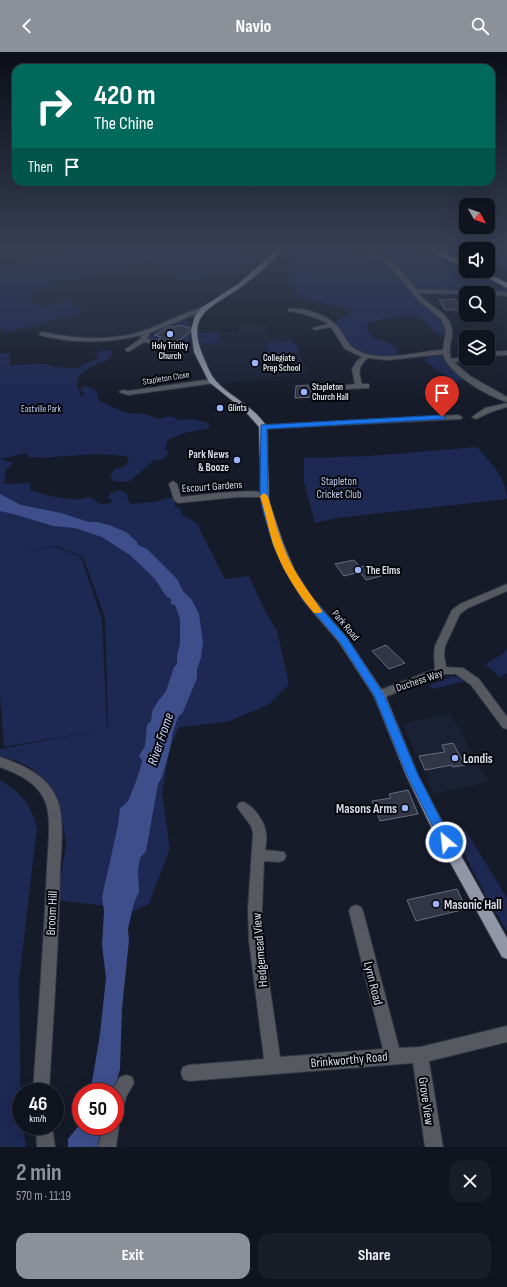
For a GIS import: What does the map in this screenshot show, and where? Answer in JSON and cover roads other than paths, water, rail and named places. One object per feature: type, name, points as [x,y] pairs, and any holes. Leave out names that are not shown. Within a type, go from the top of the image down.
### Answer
[{"type":"main road","points":[[215,301],[203,309],[197,318],[194,327],[195,346],[212,381],[256,417],[264,427]]},
{"type":"main road","name":"Park Road","points":[[264,427],[264,494],[267,511],[278,544],[297,583],[307,598],[343,640],[379,695],[412,775],[439,829],[507,952]]},
{"type":"street","points":[[422,301],[447,323],[449,334],[446,352],[449,361],[469,378],[507,400]]},
{"type":"street","points":[[42,334],[75,341],[107,340],[128,337],[147,332],[203,309]]},
{"type":"street","points":[[288,310],[316,316],[332,325],[338,332],[346,347],[352,351],[367,356],[393,359],[425,352],[446,352]]},
{"type":"street","points":[[181,318],[197,318]]},
{"type":"street","points":[[316,328],[332,325]]},
{"type":"street","points":[[128,350],[143,340],[147,332]]},
{"type":"street","points":[[128,337],[186,348]]},
{"type":"street","points":[[495,354],[507,353]]},
{"type":"street","points":[[349,387],[363,386],[355,367],[367,356]]},
{"type":"street","points":[[449,361],[459,360]]},
{"type":"street","name":"Stapleton Close","points":[[123,392],[128,393],[212,381]]},
{"type":"street","points":[[477,413],[507,404]]},
{"type":"street","points":[[264,427],[458,417]]},
{"type":"street","name":"Escourt Gardens","points":[[173,484],[178,500],[238,494],[264,494]]},
{"type":"street","points":[[441,671],[439,655],[440,646],[456,612],[464,606],[507,587]]},
{"type":"street","name":"Duchess Way","points":[[379,695],[441,671],[454,670],[470,677],[475,682],[507,725]]},
{"type":"street","name":"Broom Hill","points":[[0,762],[21,770],[32,777],[42,787],[51,800],[55,824],[53,892],[42,1083]]},
{"type":"street","name":"Hedgemead View","points":[[243,807],[256,824],[260,833],[255,909],[256,941],[273,1066]]},
{"type":"street","points":[[258,855],[279,856]]},
{"type":"street","name":"Lynn Road","points":[[356,911],[393,1056]]},
{"type":"street","name":"Brinkworthy Road","points":[[189,1073],[420,1055],[507,1034]]},
{"type":"street","name":"Grove View","points":[[420,1055],[434,1147]]},
{"type":"street","points":[[45,1135],[46,1147]]},
{"type":"street","points":[[107,1147],[109,1135]]},
{"type":"water","name":"River Frome","points":[[0,494],[21,505],[61,513],[89,522],[109,525],[126,532],[137,542],[138,545],[147,549],[178,580],[182,590],[192,600],[199,614],[203,642],[201,658],[197,669],[197,678],[183,712],[178,717],[173,732],[162,777],[158,784],[146,851],[140,858],[138,871],[139,892],[134,903],[128,929],[129,940],[122,1008],[120,1069],[116,1083],[92,1083],[100,1034],[106,978],[102,945],[104,911],[102,897],[118,825],[120,808],[129,799],[139,773],[142,760],[139,756],[145,746],[147,725],[151,721],[152,712],[166,691],[174,667],[177,664],[177,655],[180,644],[180,619],[175,605],[171,604],[171,599],[166,596],[155,579],[130,555],[102,537],[75,528],[53,526],[0,511]]},
{"type":"water","points":[[72,1134],[105,1135],[102,1147],[68,1147],[68,1139]]},
{"type":"place","name":"Holy Trinity Church","points":[[170,334]]},
{"type":"place","name":"Collegiate Prep School","points":[[255,363]]},
{"type":"place","name":"Stapleton Church Hall","points":[[304,392]]},
{"type":"place","name":"Glints","points":[[220,408]]},
{"type":"place","name":"Park News & Booze","points":[[237,460]]},
{"type":"place","name":"The Elms","points":[[358,570]]},
{"type":"place","name":"Londis","points":[[455,758]]},
{"type":"place","name":"Masons Arms","points":[[405,808]]},
{"type":"place","name":"Masonic Hall","points":[[436,904]]},
{"type":"park label","name":"Eastville Park","points":[[41,409]]},
{"type":"park label","name":"Stapleton Cricket Club","points":[[339,487]]}]
